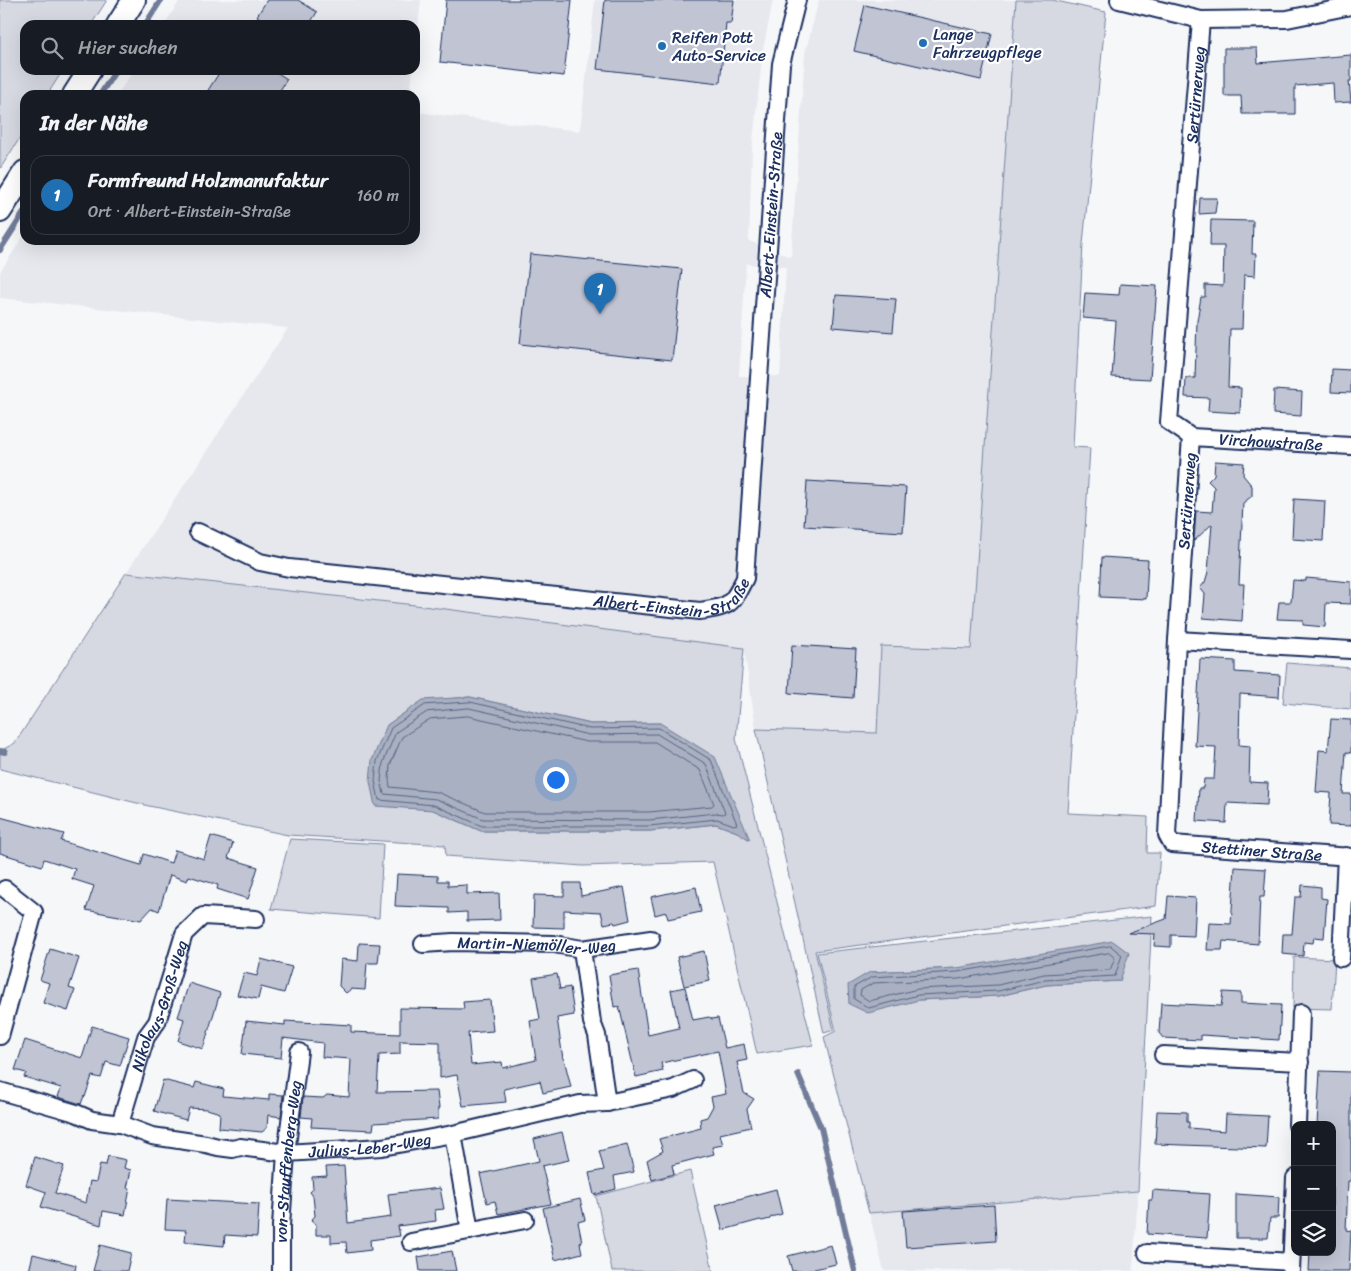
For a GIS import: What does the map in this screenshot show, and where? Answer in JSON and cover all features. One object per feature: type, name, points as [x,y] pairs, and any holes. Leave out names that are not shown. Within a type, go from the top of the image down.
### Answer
[{"type":"main road","points":[[121,20],[134,0]]},
{"type":"main road","points":[[77,90],[87,75]]},
{"type":"main road","points":[[0,211],[20,180]]},
{"type":"street","name":"Albert-Einstein-Straße","points":[[198,532],[260,562],[289,568],[700,612],[724,607],[734,601],[745,578],[781,64],[797,0]]},
{"type":"street","points":[[1119,0],[1201,20],[1287,19],[1351,6]]},
{"type":"street","name":"Sertürnerweg","points":[[1172,844],[1167,835],[1177,640],[1192,437],[1169,422],[1201,20]]},
{"type":"street","name":"Virchowstraße","points":[[1192,437],[1351,446]]},
{"type":"street","points":[[1177,640],[1351,650]]},
{"type":"street","name":"Stettiner Straße","points":[[1172,844],[1349,857]]},
{"type":"street","points":[[1341,958],[1349,857]]},
{"type":"street","points":[[0,1036],[34,912],[5,889]]},
{"type":"street","name":"Nikolaus-Groß-Weg","points":[[120,1124],[146,1037],[157,1022],[184,934],[202,916],[256,919]]},
{"type":"street","name":"Martin-Niemöller-Weg","points":[[423,944],[453,942],[554,944],[582,949],[651,939]]},
{"type":"street","points":[[582,949],[592,1022],[597,1035],[607,1103]]},
{"type":"street","points":[[1297,1121],[1301,1013]]},
{"type":"street","name":"von-Stauffenberg-Weg","points":[[281,1271],[281,1226],[286,1153],[299,1052]]},
{"type":"street","points":[[1163,1055],[1300,1062]]},
{"type":"street","name":"Julius-Leber-Weg","points":[[286,1153],[382,1147],[452,1134],[580,1104],[607,1103],[673,1089],[693,1080]]},
{"type":"street","points":[[0,1091],[76,1113],[92,1120],[120,1124],[152,1136],[218,1147],[240,1147],[286,1153]]},
{"type":"street","name":"Julius-Leber-Weg","points":[[452,1134],[470,1231]]},
{"type":"street","points":[[1147,1253],[1291,1266],[1294,1211]]},
{"type":"street","points":[[411,1242],[525,1220]]},
{"type":"shaded area","points":[[0,0],[107,0],[94,20],[20,20],[20,75],[60,75],[50,90],[20,90],[20,138],[0,169]]},
{"type":"shaded area","points":[[180,0],[421,0],[419,20],[167,20]]},
{"type":"shaded area","points":[[595,0],[773,0],[763,50],[752,150],[749,241],[791,257],[805,53],[819,0],[1016,0],[971,650],[877,733],[756,729],[744,648],[415,605],[126,573],[288,328],[0,298],[0,272],[20,242],[20,245],[420,245],[420,113],[580,131]],"holes":[[[746,264],[786,267],[780,376],[739,376]]]},
{"type":"shaded area","points":[[1016,0],[1052,0],[1106,12],[1083,244],[1073,447],[1090,448],[1068,813],[1148,817],[1147,853],[1160,853],[1156,906],[815,951],[834,1030],[824,1033],[756,729],[877,733],[881,646],[971,649]]},
{"type":"shaded area","points":[[131,75],[412,75],[411,90],[120,90]]},
{"type":"shaded area","points":[[126,573],[415,605],[744,648],[736,739],[813,1045],[757,1054],[713,862],[583,866],[446,856],[445,845],[288,835],[149,806],[0,769],[0,751],[15,743]],"holes":[[[470,697],[591,724],[660,723],[750,839],[716,824],[650,831],[481,831],[433,810],[387,725],[423,701]]]},
{"type":"shaded area","points":[[1287,663],[1351,668],[1351,709],[1283,703]]},
{"type":"shaded area","points":[[290,839],[383,844],[379,918],[271,909]]},
{"type":"shaded area","points":[[1152,916],[1138,1191],[869,1213],[824,1037],[836,1031],[817,953]],"holes":[[[957,968],[1120,981],[1046,985],[999,996],[919,1000],[870,972]]]},
{"type":"shaded area","points":[[1294,957],[1335,959],[1332,1009],[1293,1008]]},
{"type":"shaded area","points":[[690,1171],[713,1271],[612,1271],[596,1196]]},
{"type":"shaded area","points":[[1138,1191],[1133,1271],[884,1271],[869,1213]]},
{"type":"water","points":[[470,697],[591,724],[660,723],[715,757],[750,840],[737,832],[716,824],[650,831],[481,831],[433,810],[375,806],[370,782],[372,760],[387,725],[423,700]]},
{"type":"water","points":[[1113,941],[1129,953],[1120,981],[1046,985],[999,996],[919,1000],[868,1013],[849,1004],[848,985],[870,972],[957,968]]},
{"type":"building","points":[[267,0],[298,0],[317,12],[312,20],[263,20],[257,16]]},
{"type":"building","points":[[446,0],[572,0],[564,76],[440,62]]},
{"type":"building","name":"Reifen Pott Auto-Service","points":[[605,0],[734,0],[731,23],[726,23],[720,83],[597,69]]},
{"type":"building","name":"Lange Fahrzeugpflege","points":[[865,5],[992,34],[981,80],[854,51]]},
{"type":"building","points":[[1224,48],[1257,48],[1258,63],[1351,55],[1351,81],[1349,81],[1351,102],[1334,103],[1333,83],[1295,86],[1295,114],[1242,114],[1241,96],[1224,96]]},
{"type":"building","points":[[218,75],[281,75],[287,79],[280,90],[208,90]]},
{"type":"building","points":[[1200,198],[1217,198],[1215,213],[1199,214]]},
{"type":"building","points":[[1211,220],[1253,221],[1252,254],[1256,254],[1255,276],[1244,275],[1242,329],[1230,329],[1228,387],[1241,388],[1240,413],[1208,411],[1209,398],[1185,397],[1186,378],[1195,378],[1197,321],[1201,297],[1205,297],[1205,285],[1223,286],[1224,246],[1210,246]]},
{"type":"building","points":[[530,254],[682,269],[672,360],[520,344]]},
{"type":"building","points":[[1120,284],[1157,286],[1150,379],[1112,377],[1116,321],[1083,318],[1085,293],[1119,295]]},
{"type":"building","points":[[836,295],[896,299],[893,332],[833,327]]},
{"type":"building","points":[[1332,369],[1351,370],[1351,393],[1331,392]]},
{"type":"building","points":[[1274,390],[1302,392],[1301,416],[1273,414]]},
{"type":"building","points":[[1215,461],[1244,463],[1243,475],[1252,486],[1252,496],[1243,503],[1239,584],[1244,584],[1242,621],[1203,618],[1205,594],[1200,588],[1205,582],[1208,572],[1212,524],[1194,541],[1196,511],[1212,512],[1214,487],[1208,481],[1214,475]]},
{"type":"building","points":[[807,481],[906,487],[903,532],[804,526]]},
{"type":"building","points":[[1294,499],[1325,501],[1323,541],[1292,539]]},
{"type":"building","points":[[1102,557],[1148,560],[1146,599],[1100,597]]},
{"type":"building","points":[[1306,578],[1351,582],[1351,604],[1326,603],[1325,627],[1303,625],[1303,620],[1277,619],[1279,602],[1291,602],[1293,580],[1306,581]]},
{"type":"building","points":[[792,645],[856,649],[853,698],[789,693]]},
{"type":"building","points":[[1200,659],[1235,661],[1235,672],[1280,675],[1279,697],[1240,694],[1239,745],[1250,746],[1249,782],[1268,783],[1267,805],[1227,803],[1226,823],[1197,821],[1199,788],[1203,788],[1204,779],[1214,779],[1216,747],[1195,746]]},
{"type":"building","points":[[1331,719],[1351,720],[1351,753],[1346,752],[1343,794],[1351,794],[1351,826],[1329,825],[1331,793],[1316,792],[1319,750],[1328,751]]},
{"type":"building","points":[[0,817],[64,834],[61,841],[141,865],[144,854],[171,863],[175,850],[204,859],[211,836],[233,843],[228,858],[258,867],[248,899],[217,889],[218,885],[189,876],[187,881],[170,875],[159,911],[152,908],[141,920],[86,910],[94,886],[72,879],[75,869],[44,859],[42,866],[0,853]]},
{"type":"building","points":[[1235,867],[1266,869],[1264,897],[1260,897],[1258,944],[1223,941],[1222,950],[1207,950],[1209,923],[1231,924]]},
{"type":"building","points":[[397,874],[438,876],[438,881],[448,881],[448,886],[467,885],[467,894],[499,893],[500,920],[467,921],[467,912],[449,913],[449,908],[395,906]]},
{"type":"building","points":[[564,883],[580,883],[581,896],[624,887],[630,920],[615,924],[614,922],[604,924],[601,912],[564,910],[564,928],[533,927],[534,895],[564,896]]},
{"type":"building","points":[[1302,885],[1321,887],[1321,898],[1327,899],[1324,938],[1314,937],[1313,943],[1304,942],[1303,956],[1282,954],[1283,934],[1292,934],[1295,897],[1301,897]]},
{"type":"building","points":[[696,887],[701,912],[668,919],[666,912],[655,915],[651,897]]},
{"type":"building","points":[[1168,896],[1196,898],[1194,936],[1171,935],[1171,947],[1154,946],[1155,934],[1128,933],[1166,919]]},
{"type":"building","points":[[359,943],[380,944],[378,963],[367,963],[365,990],[351,989],[346,993],[339,986],[341,959],[358,961]]},
{"type":"building","points":[[50,949],[79,958],[69,988],[75,990],[68,1011],[43,1003],[49,983],[40,980]]},
{"type":"building","points":[[704,951],[710,981],[684,986],[677,957]]},
{"type":"building","points":[[261,959],[292,967],[284,993],[261,987],[258,999],[237,995],[244,973],[257,976]]},
{"type":"building","points":[[638,970],[648,1035],[679,1028],[671,990],[685,987],[693,1020],[709,1017],[712,1019],[718,1018],[725,1048],[744,1044],[747,1060],[737,1062],[744,1093],[754,1099],[747,1109],[751,1127],[720,1134],[723,1145],[712,1147],[714,1154],[672,1165],[674,1174],[652,1180],[647,1160],[663,1151],[659,1139],[701,1128],[700,1119],[707,1117],[713,1106],[711,1097],[726,1094],[718,1051],[661,1063],[663,1071],[636,1077],[619,1006],[614,1007],[609,975]]},
{"type":"building","points":[[557,974],[560,989],[570,987],[574,1015],[557,1018],[563,1059],[571,1087],[543,1093],[540,1081],[504,1089],[506,1102],[463,1106],[457,1075],[440,1078],[440,1042],[400,1041],[400,1054],[379,1055],[377,1092],[437,1091],[438,1119],[374,1123],[373,1130],[311,1127],[312,1118],[301,1117],[303,1097],[323,1098],[327,1095],[349,1097],[351,1059],[322,1057],[323,1043],[283,1038],[281,1058],[242,1054],[246,1021],[285,1025],[285,1021],[351,1025],[351,1032],[400,1034],[400,1008],[464,1009],[463,1002],[490,1000],[493,1031],[468,1033],[471,1065],[502,1062],[503,1068],[536,1060],[530,1021],[540,1019],[533,978]]},
{"type":"building","points":[[189,983],[220,993],[203,1049],[178,1041],[184,1019],[178,1017]]},
{"type":"building","points":[[1223,992],[1241,993],[1241,1003],[1281,1005],[1279,1040],[1201,1035],[1201,1040],[1163,1038],[1159,1033],[1161,1003],[1221,1006]]},
{"type":"building","points":[[92,1026],[129,1037],[120,1066],[106,1062],[101,1078],[92,1076],[81,1104],[58,1097],[61,1088],[24,1077],[26,1073],[15,1070],[25,1040],[82,1058]]},
{"type":"building","points":[[1320,1071],[1351,1072],[1351,1181],[1348,1181],[1346,1230],[1351,1231],[1349,1271],[1309,1271],[1310,1256],[1336,1256],[1336,1121],[1317,1121]]},
{"type":"building","points":[[163,1080],[194,1088],[196,1082],[224,1089],[223,1096],[269,1100],[269,1094],[283,1095],[281,1117],[268,1115],[267,1128],[262,1132],[219,1128],[220,1113],[207,1109],[189,1108],[186,1120],[154,1111]]},
{"type":"building","points":[[1157,1111],[1187,1112],[1189,1128],[1225,1131],[1226,1114],[1268,1116],[1266,1148],[1155,1144]]},
{"type":"building","points":[[562,1132],[569,1160],[542,1166],[551,1204],[498,1214],[495,1201],[487,1203],[480,1174],[539,1161],[534,1139]]},
{"type":"building","points":[[627,1144],[634,1172],[614,1176],[616,1189],[594,1195],[589,1173],[604,1170],[599,1151]]},
{"type":"building","points":[[108,1156],[126,1160],[124,1168],[131,1170],[127,1188],[130,1188],[125,1215],[103,1211],[101,1225],[41,1207],[46,1192],[26,1185],[35,1157],[64,1166],[55,1193],[86,1203],[90,1181],[96,1182],[100,1164],[106,1165]]},
{"type":"building","points":[[344,1166],[348,1223],[391,1217],[388,1194],[440,1188],[444,1209],[435,1210],[436,1221],[398,1226],[400,1236],[370,1240],[371,1250],[347,1253],[346,1242],[331,1243],[331,1235],[316,1235],[316,1224],[311,1220],[315,1216],[313,1196],[310,1192],[313,1189],[312,1177],[327,1176],[326,1167]]},
{"type":"building","points":[[776,1189],[782,1214],[770,1219],[723,1230],[716,1205]]},
{"type":"building","points":[[1153,1190],[1210,1194],[1207,1238],[1147,1234],[1149,1200],[1152,1200]]},
{"type":"building","points":[[1236,1194],[1279,1197],[1278,1218],[1270,1218],[1268,1238],[1236,1238]]},
{"type":"building","points":[[167,1199],[259,1204],[257,1237],[225,1235],[224,1246],[185,1242],[186,1230],[165,1229]]},
{"type":"building","points":[[580,1199],[585,1220],[578,1222],[582,1253],[555,1260],[543,1208]]},
{"type":"building","points":[[994,1205],[996,1241],[906,1247],[903,1211]]},
{"type":"building","points":[[100,1245],[131,1253],[127,1271],[93,1271]]},
{"type":"building","points":[[831,1245],[836,1264],[806,1271],[792,1271],[788,1256]]},
{"type":"building","points":[[452,1251],[456,1271],[420,1271],[418,1257]]},
{"type":"building","points":[[33,1254],[76,1265],[75,1271],[29,1271]]},
{"type":"waterway","points":[[148,20],[161,0]]},
{"type":"waterway","points":[[103,90],[113,75]]},
{"type":"waterway","points":[[0,250],[20,219]]},
{"type":"waterway","points":[[0,751],[5,752]]},
{"type":"waterway","points":[[798,1074],[821,1128],[855,1271]]},
{"type":"place","name":"Lange Fahrzeugpflege","points":[[923,43]]},
{"type":"place","name":"Reifen Pott Auto-Service","points":[[662,46]]},
{"type":"place","name":"Formfreund Holzmanufaktur","points":[[600,314]]}]
